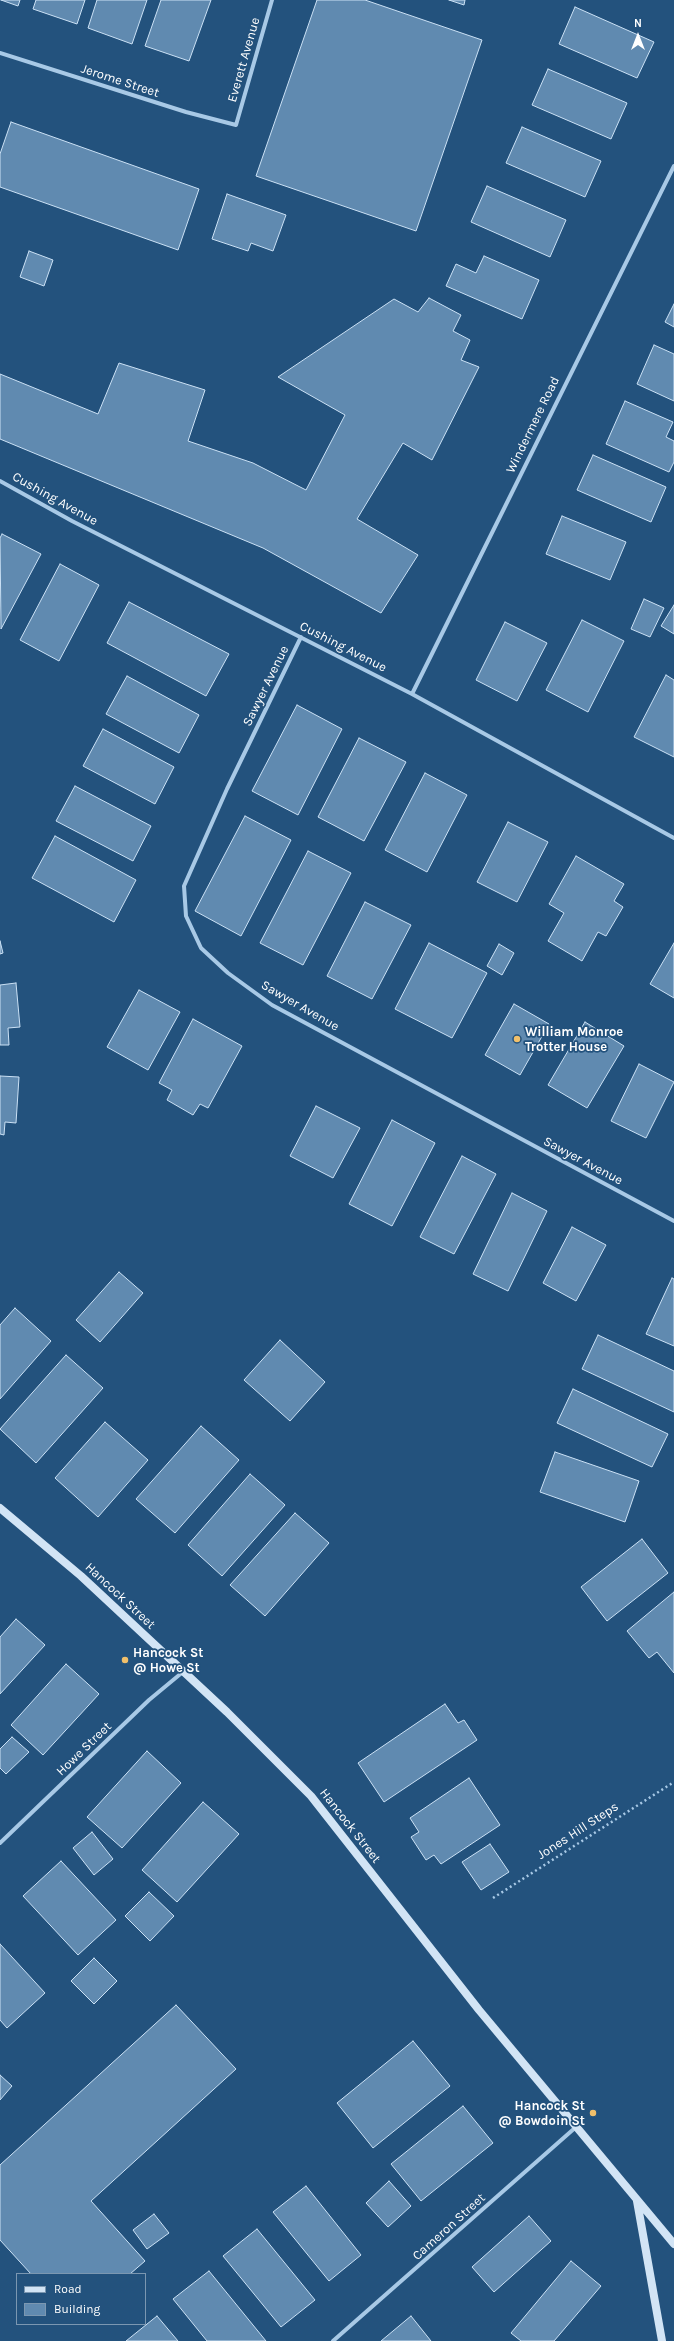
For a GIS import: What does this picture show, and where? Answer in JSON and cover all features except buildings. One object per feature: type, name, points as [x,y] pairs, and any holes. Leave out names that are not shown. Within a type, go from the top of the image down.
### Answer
[{"type":"main road","name":"Hancock Street","points":[[0,1508],[81,1576],[184,1671],[312,1796],[478,2010],[674,2244]]},
{"type":"main road","name":"Hancock Street","points":[[637,2200],[662,2341]]},
{"type":"street","name":"Everett Avenue","points":[[236,125],[272,0]]},
{"type":"street","name":"Jerome Street","points":[[0,53],[186,112],[236,125]]},
{"type":"street","name":"Windermere Road","points":[[412,694],[674,166]]},
{"type":"street","name":"Cushing Avenue","points":[[0,480],[72,521],[412,694],[674,838]]},
{"type":"street","name":"Sawyer Avenue","points":[[301,637],[227,789],[184,886],[186,916],[201,948],[228,973],[272,1005],[674,1221]]},
{"type":"street","name":"Howe Street","points":[[0,1843],[149,1700],[184,1671]]},
{"type":"street","name":"Cameron Street","points":[[332,2341],[576,2127]]},
{"type":"path","name":"Jones Hill Steps","points":[[493,1898],[674,1782]]},
{"type":"place","name":"William Monroe Trotter House","points":[[517,1039]]},
{"type":"place","name":"Hancock St @ Howe St","points":[[125,1660]]},
{"type":"place","name":"Hancock St @ Bowdoin St","points":[[593,2113]]}]
